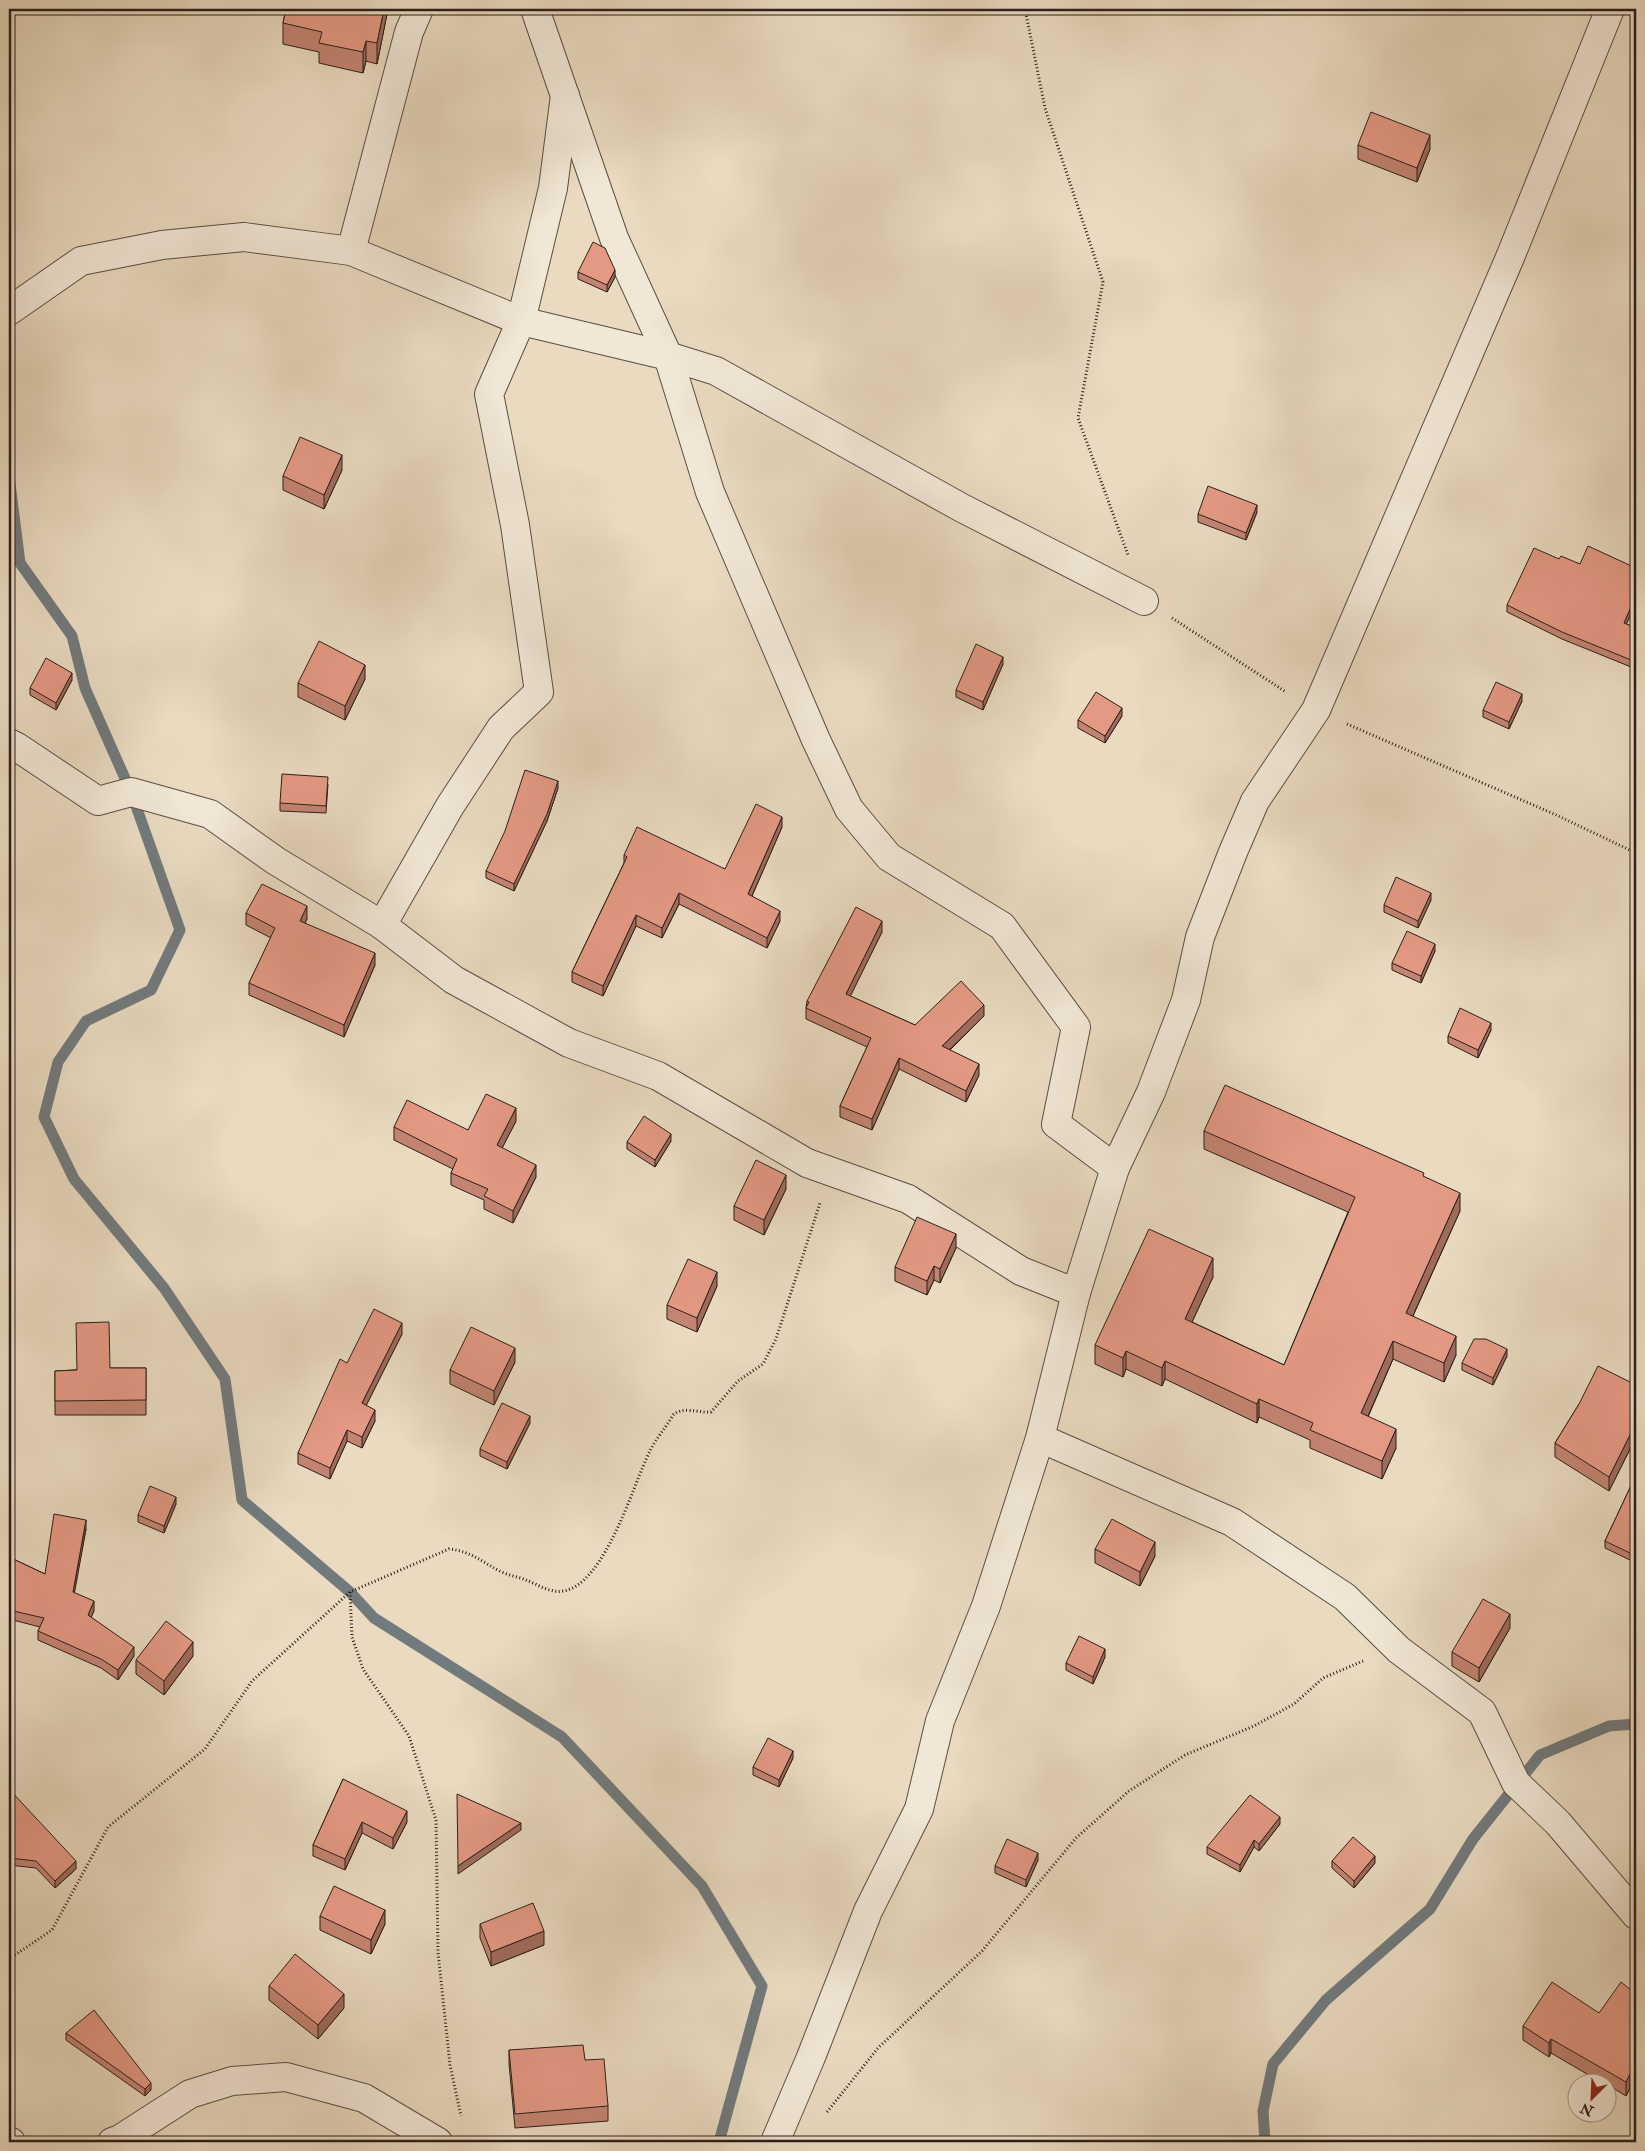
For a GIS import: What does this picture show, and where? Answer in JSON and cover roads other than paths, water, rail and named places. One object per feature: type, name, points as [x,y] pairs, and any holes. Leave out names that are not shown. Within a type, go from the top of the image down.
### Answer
[{"type":"street","points":[[350,251],[409,32],[419,9]]},
{"type":"street","points":[[535,9],[614,238],[668,356],[710,492],[813,731],[849,809],[889,857],[1002,926],[1008,934],[1076,1027],[1056,1124],[1115,1168]]},
{"type":"street","points":[[775,2142],[811,2057],[868,1911],[919,1809],[940,1721],[986,1606],[1040,1438],[1076,1293],[1115,1168],[1151,1092],[1186,1000],[1200,937],[1255,801],[1316,710],[1511,255],[1610,9]]},
{"type":"street","points":[[382,925],[450,806],[501,728],[539,692],[515,525],[489,394],[521,321],[553,188],[565,95]]},
{"type":"street","points":[[9,311],[81,261],[162,245],[244,238],[350,251],[521,321],[668,356],[716,371],[962,508],[1144,601]]},
{"type":"street","points":[[9,743],[17,746],[98,801],[131,792],[210,814],[276,861],[382,925],[454,980],[568,1043],[658,1076],[807,1162],[908,1199],[1021,1271],[1076,1293]]},
{"type":"street","points":[[1040,1438],[1232,1522],[1345,1596],[1399,1650],[1482,1712],[1516,1783],[1558,1823],[1636,1915]]},
{"type":"street","points":[[112,2142],[120,2139],[190,2094],[232,2081],[286,2076],[364,2098],[438,2142]]},
{"type":"waterway","points":[[9,476],[20,563],[72,636],[85,688],[131,792],[180,930],[151,990],[86,1021],[58,1062],[44,1117],[74,1179],[164,1288],[225,1379],[242,1500],[350,1592],[374,1618],[562,1737],[702,1886],[762,1986],[719,2142]]},
{"type":"waterway","points":[[1265,2142],[1263,2111],[1273,2064],[1326,2000],[1430,1909],[1473,1839],[1540,1755],[1609,1726],[1636,1724]]}]
